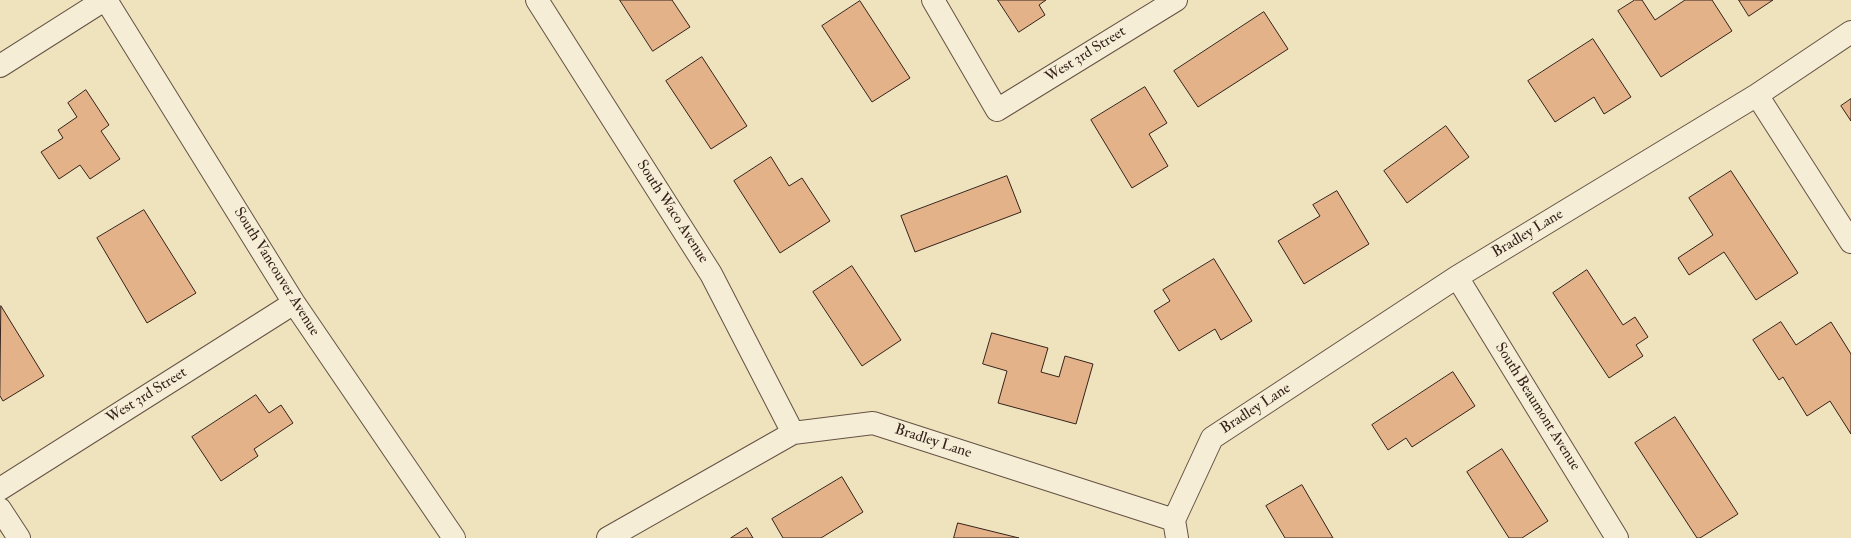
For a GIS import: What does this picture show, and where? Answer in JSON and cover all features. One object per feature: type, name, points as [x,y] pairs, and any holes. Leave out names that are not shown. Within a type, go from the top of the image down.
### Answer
[{"type":"street","points":[[0,66],[105,0]]},
{"type":"street","name":"South Vancouver Avenue","points":[[105,0],[294,303],[454,538]]},
{"type":"street","name":"South Waco Avenue","points":[[537,0],[712,274],[793,433]]},
{"type":"street","name":"West 3rd Street","points":[[933,0],[996,110],[1176,0]]},
{"type":"street","name":"Bradley Lane","points":[[608,538],[793,433],[873,423],[1175,529],[1212,438],[1457,277],[1757,95],[1851,32]]},
{"type":"street","points":[[1757,95],[1851,242]]},
{"type":"street","name":"South Beaumont Avenue","points":[[1457,277],[1617,538]]},
{"type":"street","name":"West 3rd Street","points":[[0,489],[294,303]]},
{"type":"street","points":[[0,508],[19,538]]},
{"type":"building","points":[[620,0],[672,0],[690,27],[653,51]]},
{"type":"building","points":[[998,0],[1046,0],[1039,5],[1045,15],[1019,32]]},
{"type":"building","points":[[1635,0],[1642,0],[1655,20],[1685,0],[1712,0],[1732,31],[1661,77],[1618,11]]},
{"type":"building","points":[[1739,0],[1773,0],[1749,16]]},
{"type":"building","points":[[860,1],[910,78],[872,102],[822,26]]},
{"type":"building","points":[[1264,12],[1288,49],[1198,107],[1174,71]]},
{"type":"building","points":[[1593,39],[1631,97],[1604,114],[1594,97],[1555,122],[1528,81]]},
{"type":"building","points":[[702,57],[747,126],[711,149],[666,81]]},
{"type":"building","points":[[1145,87],[1167,123],[1149,134],[1168,166],[1132,188],[1091,120]]},
{"type":"building","points":[[86,90],[109,125],[101,131],[120,159],[90,179],[80,165],[59,179],[41,152],[63,138],[58,130],[77,117],[68,103]]},
{"type":"building","points":[[1851,99],[1851,121],[1841,106]]},
{"type":"building","points":[[1446,126],[1469,157],[1407,203],[1384,171]]},
{"type":"building","points":[[771,157],[789,186],[802,178],[830,221],[780,253],[734,181]]},
{"type":"building","points":[[1731,171],[1798,273],[1756,300],[1724,252],[1689,275],[1678,258],[1713,235],[1689,198]]},
{"type":"building","points":[[1007,176],[1021,212],[915,252],[901,216]]},
{"type":"building","points":[[1337,191],[1369,244],[1304,284],[1278,241],[1320,216],[1313,205]]},
{"type":"building","points":[[144,210],[196,293],[147,323],[97,238]]},
{"type":"building","points":[[1214,259],[1252,321],[1221,340],[1215,329],[1179,351],[1154,311],[1170,301],[1163,290]]},
{"type":"building","points":[[852,266],[901,340],[862,366],[813,292]]},
{"type":"building","points":[[1587,270],[1623,325],[1635,317],[1648,337],[1636,345],[1643,356],[1609,378],[1553,293]]},
{"type":"building","points":[[1,306],[44,376],[3,401],[0,396]]},
{"type":"building","points":[[1781,322],[1796,345],[1831,322],[1851,354],[1851,434],[1830,401],[1807,416],[1783,377],[1779,380],[1753,340]]},
{"type":"building","points":[[992,333],[1048,348],[1041,372],[1059,377],[1065,356],[1093,364],[1076,424],[998,403],[1007,371],[983,364]]},
{"type":"building","points":[[1453,372],[1475,406],[1412,447],[1406,438],[1388,450],[1372,425]]},
{"type":"building","points":[[256,395],[269,413],[281,405],[293,423],[254,449],[258,456],[221,481],[192,437]]},
{"type":"building","points":[[1675,417],[1738,514],[1700,538],[1697,538],[1635,443]]},
{"type":"building","points":[[1502,449],[1548,521],[1522,538],[1509,538],[1467,472]]},
{"type":"building","points":[[842,477],[863,512],[821,538],[783,538],[772,519]]},
{"type":"building","points":[[1302,485],[1333,538],[1285,538],[1266,506]]},
{"type":"building","points":[[958,523],[1019,538],[954,538]]},
{"type":"building","points":[[747,528],[753,538],[731,538]]}]
